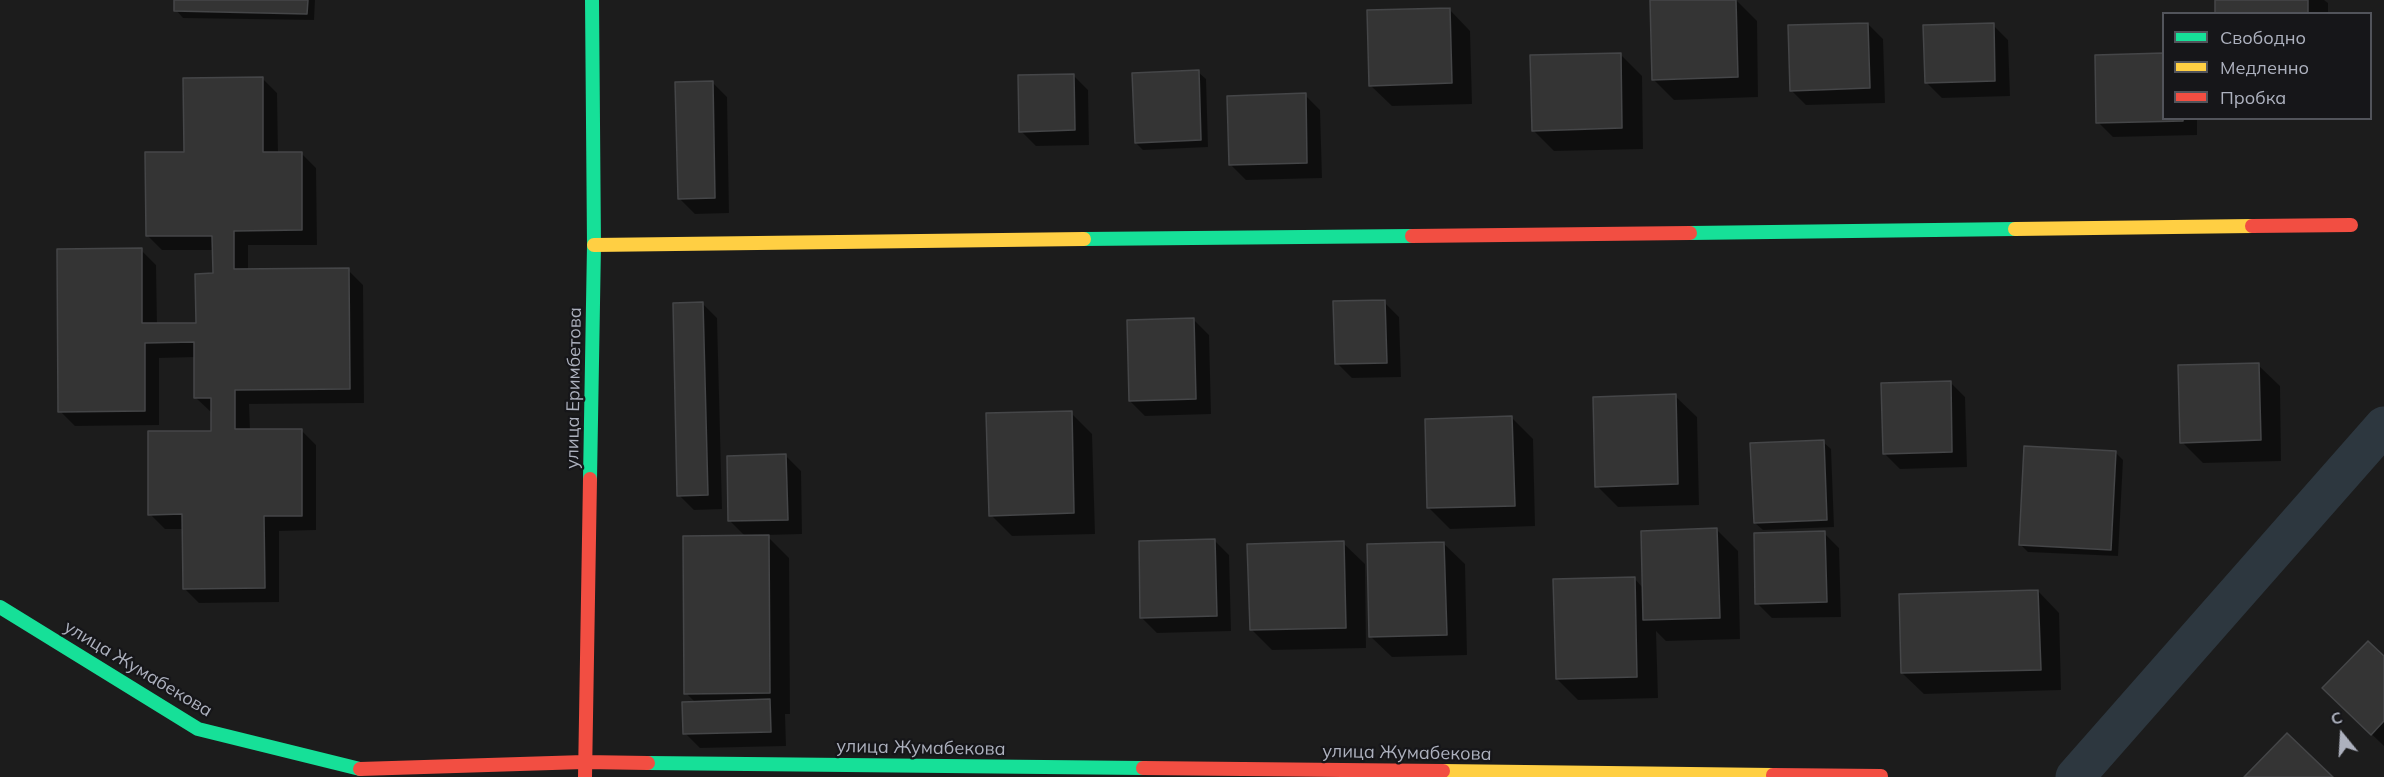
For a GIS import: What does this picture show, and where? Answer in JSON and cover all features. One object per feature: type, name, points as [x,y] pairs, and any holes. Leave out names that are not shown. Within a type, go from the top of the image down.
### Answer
[{"type":"street","name":"улица Еримбетова","points":[[585,777],[594,245],[592,0]]},
{"type":"street","points":[[594,245],[2351,225]]},
{"type":"street","name":"улица Жумабекова","points":[[0,607],[198,729],[364,770],[584,762],[1881,776]]},
{"type":"building","points":[[174,0],[308,0],[307,14],[174,11]]},
{"type":"building","points":[[1650,0],[1736,0],[1738,77],[1652,80]]},
{"type":"building","points":[[2215,0],[2308,0],[2308,12],[2215,12]]},
{"type":"building","points":[[1450,8],[1452,83],[1369,86],[1367,10]]},
{"type":"building","points":[[1868,23],[1870,88],[1790,91],[1788,25]]},
{"type":"building","points":[[1994,23],[1995,81],[1925,83],[1923,25]]},
{"type":"building","points":[[1621,53],[1622,128],[1532,131],[1530,55]]},
{"type":"building","points":[[2162,53],[2162,120],[2183,121],[2096,123],[2095,55]]},
{"type":"building","points":[[1199,70],[1201,140],[1135,143],[1132,73]]},
{"type":"building","points":[[1074,74],[1075,130],[1019,132],[1018,75]]},
{"type":"building","points":[[263,77],[263,152],[302,152],[302,230],[234,231],[234,269],[349,268],[350,389],[235,390],[235,429],[302,429],[302,516],[264,516],[265,588],[183,589],[182,514],[148,515],[148,431],[211,431],[211,398],[194,398],[194,342],[145,343],[145,411],[58,412],[57,249],[142,248],[142,323],[196,323],[195,274],[213,273],[212,236],[146,236],[145,152],[184,152],[183,78]]},
{"type":"building","points":[[713,81],[715,198],[678,199],[675,82]]},
{"type":"building","points":[[1306,93],[1307,163],[1229,165],[1227,96]]},
{"type":"building","points":[[1385,300],[1387,363],[1335,364],[1333,301]]},
{"type":"building","points":[[703,302],[708,495],[677,496],[673,303]]},
{"type":"building","points":[[1194,318],[1196,399],[1129,401],[1127,320]]},
{"type":"building","points":[[2259,363],[2261,440],[2180,443],[2178,365]]},
{"type":"building","points":[[1951,381],[1952,452],[1883,454],[1881,383]]},
{"type":"building","points":[[1676,394],[1678,484],[1595,487],[1593,397]]},
{"type":"building","points":[[1072,411],[1074,513],[989,516],[986,413]]},
{"type":"building","points":[[1512,416],[1515,506],[1427,508],[1425,419]]},
{"type":"building","points":[[1824,440],[1827,520],[1754,523],[1750,443]]},
{"type":"building","points":[[2024,446],[2116,451],[2111,550],[2019,545]]},
{"type":"building","points":[[786,454],[788,520],[728,521],[727,456]]},
{"type":"building","points":[[1717,528],[1720,618],[1643,620],[1641,531]]},
{"type":"building","points":[[1825,531],[1827,602],[1755,604],[1754,533]]},
{"type":"building","points":[[769,535],[770,693],[684,694],[683,536]]},
{"type":"building","points":[[1215,539],[1217,616],[1140,618],[1139,541]]},
{"type":"building","points":[[1344,541],[1346,628],[1250,630],[1247,544]]},
{"type":"building","points":[[1444,542],[1447,635],[1369,637],[1367,544]]},
{"type":"building","points":[[1635,577],[1637,677],[1556,679],[1553,579]]},
{"type":"building","points":[[2038,590],[2041,670],[1901,673],[1899,594]]},
{"type":"building","points":[[2368,641],[2384,656],[2384,721],[2371,735],[2322,688]]},
{"type":"building","points":[[770,699],[771,732],[683,734],[682,702]]},
{"type":"building","points":[[2287,733],[2333,777],[2244,777]]},
{"type":"waterway","points":[[2075,777],[2384,426]]},
{"type":"traffic: fast","points":[[590,479],[594,245],[592,0]]},
{"type":"traffic: fast","points":[[1690,233],[2015,229]]},
{"type":"traffic: fast","points":[[1084,239],[1412,236]]},
{"type":"traffic: fast","points":[[0,607],[198,729],[360,769]]},
{"type":"traffic: fast","points":[[648,763],[1143,768]]},
{"type":"traffic: slow","points":[[2015,229],[2252,226]]},
{"type":"traffic: slow","points":[[594,245],[1084,239]]},
{"type":"traffic: slow","points":[[1443,771],[1773,775]]},
{"type":"traffic: jam","points":[[2252,226],[2351,225]]},
{"type":"traffic: jam","points":[[1412,236],[1690,233]]},
{"type":"traffic: jam","points":[[585,777],[590,479]]},
{"type":"traffic: jam","points":[[360,769],[584,762],[648,763]]},
{"type":"traffic: jam","points":[[1143,768],[1443,771]]},
{"type":"traffic: jam","points":[[1773,775],[1881,776]]}]
